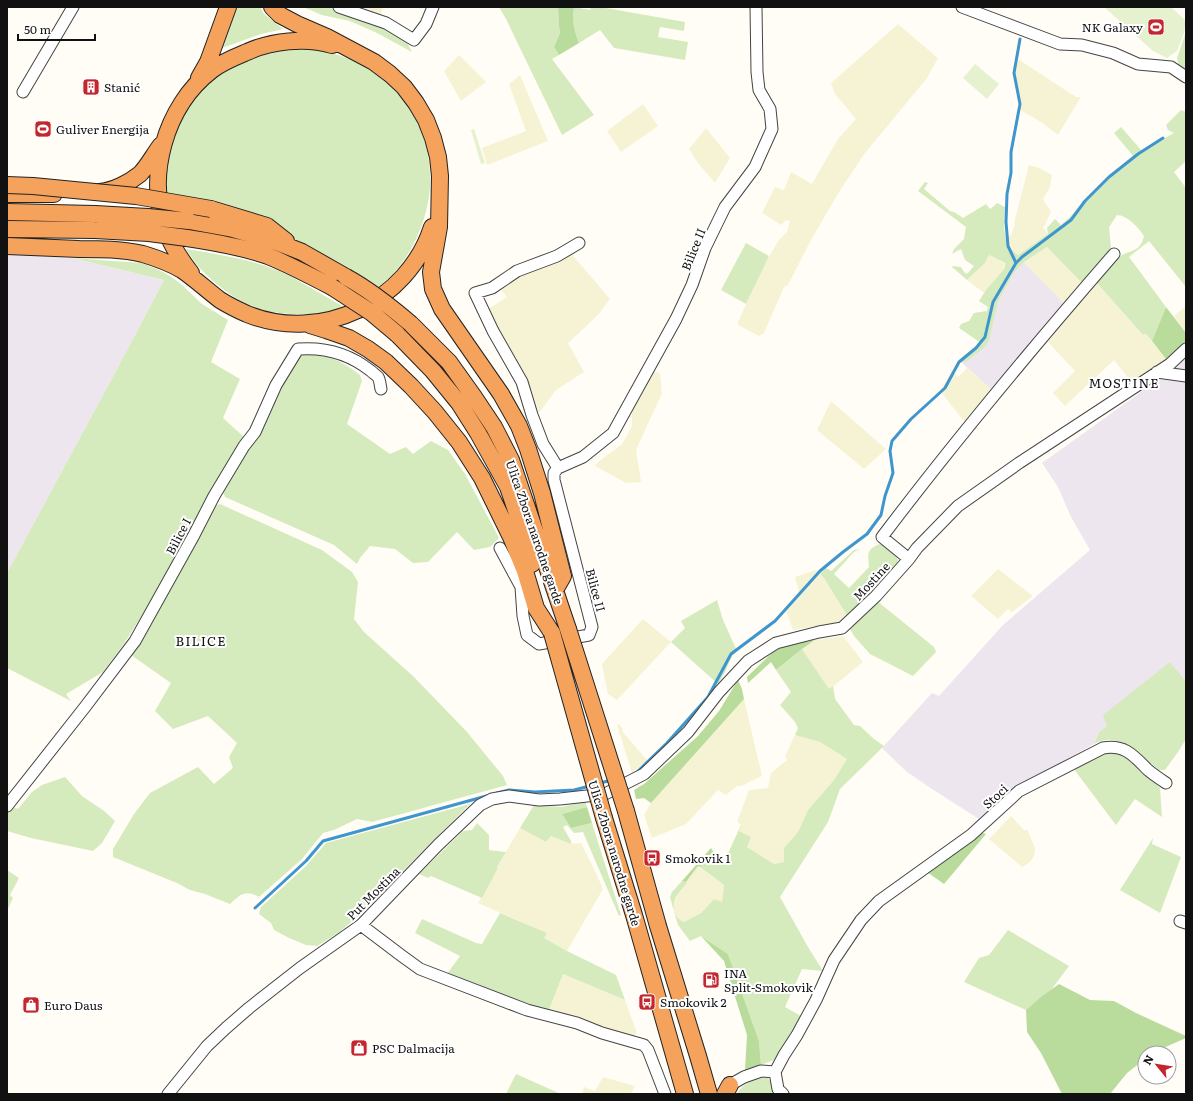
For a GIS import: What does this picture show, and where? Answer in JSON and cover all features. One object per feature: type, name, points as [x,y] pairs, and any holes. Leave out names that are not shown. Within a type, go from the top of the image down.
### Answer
[{"type":"highway","points":[[195,87],[208,62],[228,7]]},
{"type":"highway","points":[[272,7],[280,15],[327,37],[374,62],[404,87],[426,120],[438,157],[440,176],[439,226],[431,272],[433,289],[442,309],[501,394],[519,426],[535,447],[542,493],[563,576],[555,590]]},
{"type":"highway","points":[[198,282],[176,252],[166,231],[159,202],[158,172],[164,143],[172,120],[185,98],[211,70],[226,61],[259,47],[292,41],[325,43],[357,53]]},
{"type":"highway","points":[[7,194],[77,194],[107,192],[124,184],[139,174],[164,143]]},
{"type":"highway","points":[[7,185],[33,186],[136,196],[212,209],[267,226],[302,252]]},
{"type":"highway","points":[[305,324],[344,316],[363,308],[396,285],[421,253],[430,235],[436,216],[439,196]]},
{"type":"highway","name":"Ulica Zbora narodne garde","points":[[7,212],[95,214],[189,221],[233,229],[274,241],[302,252],[360,284],[412,324],[449,362],[494,426],[511,460],[568,628],[626,812],[658,926],[709,1094]]},
{"type":"highway","name":"Ulica Zbora narodne garde","points":[[7,229],[95,230],[149,233],[228,245],[267,256],[295,268],[332,287],[372,313],[397,334],[433,371],[459,403],[478,433],[508,487],[520,522],[604,818],[634,915],[685,1094]]},
{"type":"highway","points":[[7,246],[118,250],[136,253],[166,262],[198,282],[221,300],[247,314],[275,322],[305,324],[326,330],[349,338],[368,349],[386,362],[411,386],[440,418],[467,453],[482,478],[520,556],[536,608],[552,633]]},
{"type":"street","points":[[23,92],[73,7]]},
{"type":"street","points":[[339,7],[386,23],[414,40],[426,24],[433,7]]},
{"type":"street","name":"Bilice II","points":[[500,548],[521,587],[523,616],[527,635],[539,644],[589,635],[592,627],[554,480],[554,473],[558,468],[583,457],[613,433],[676,319],[692,285],[705,248],[725,207],[755,167],[772,129],[770,109],[759,90],[757,72],[756,7]]},
{"type":"street","points":[[962,7],[1060,44],[1082,45],[1113,54],[1138,64],[1171,68],[1186,76]]},
{"type":"street","points":[[558,468],[535,447],[532,415],[522,382],[493,331],[475,293],[492,288],[517,271],[557,256],[579,243]]},
{"type":"street","points":[[909,559],[882,537],[971,423],[1114,254]]},
{"type":"street","name":"Bilice I","points":[[7,806],[135,641],[214,496],[244,446],[255,432],[276,385],[298,349],[312,348],[346,356],[364,366],[378,377],[381,389]]},
{"type":"street","name":"Mostine","points":[[605,794],[644,774],[688,732],[719,692],[748,660],[776,643],[842,628],[876,596],[917,548],[958,506],[1019,463],[1170,364],[1186,349]]},
{"type":"street","points":[[1157,372],[1186,376]]},
{"type":"street","name":"Stoci","points":[[775,1072],[816,1000],[834,960],[856,926],[879,901],[971,835],[1019,791],[1103,748],[1109,747],[1127,751],[1157,778],[1166,783]]},
{"type":"street","name":"Put Mostina","points":[[168,1094],[207,1046],[226,1028],[300,968],[361,925],[438,845],[480,805],[492,799],[509,796],[539,800],[605,794]]},
{"type":"street","points":[[361,925],[420,969],[527,1010],[578,1023],[602,1033],[644,1045],[648,1050],[665,1094]]},
{"type":"street","points":[[728,1090],[744,1077],[761,1071],[775,1072],[778,1089],[783,1094]]},
{"type":"shaded area","points":[[350,7],[383,7],[380,18]]},
{"type":"shaded area","points":[[898,24],[938,58],[927,78],[865,153],[839,192],[811,240],[788,285],[784,287],[764,333],[759,336],[738,325],[738,322],[765,263],[779,240],[787,232],[790,221],[786,220],[781,225],[762,213],[775,187],[784,190],[791,172],[812,184],[838,139],[856,119],[835,94],[831,83]]},
{"type":"shaded area","points":[[459,55],[486,82],[461,101],[444,71]]},
{"type":"shaded area","points":[[1018,59],[1076,97],[1081,97],[1058,135],[1041,122],[1020,110],[1021,105],[1015,73]]},
{"type":"shaded area","points":[[520,75],[548,141],[487,165],[482,148],[526,131],[509,84]]},
{"type":"shaded area","points":[[643,104],[658,126],[621,152],[607,131]]},
{"type":"shaded area","points":[[706,128],[730,158],[715,183],[698,163],[689,149]]},
{"type":"shaded area","points":[[1029,165],[1039,168],[1052,175],[1050,187],[1043,199],[1051,212],[1043,227],[1048,234],[1018,255],[1007,246],[1006,238],[1011,235],[1015,224],[1014,223]]},
{"type":"shaded area","points":[[1047,247],[1082,283],[1065,304],[1024,262]]},
{"type":"shaded area","points":[[569,251],[610,299],[598,315],[568,343],[584,372],[556,390],[539,413],[529,384],[502,343],[487,310],[507,297],[499,287],[522,272]]},
{"type":"shaded area","points":[[7,254],[72,258],[164,280],[7,573],[8,530]]},
{"type":"shaded area","points":[[989,255],[1004,263],[1005,268],[984,293],[967,280],[985,263]]},
{"type":"shaded area","points":[[1024,262],[1065,304],[993,391],[961,362],[966,362],[983,349],[998,302],[1013,274]]},
{"type":"shaded area","points":[[1096,282],[1143,335],[1146,334],[1166,359],[1133,384],[1114,360],[1065,406],[1053,393],[1075,371],[1048,342],[1071,311]]},
{"type":"shaded area","points":[[1186,306],[1186,333],[1174,316]]},
{"type":"shaded area","points":[[1186,354],[1186,681],[1170,662],[1107,726],[1099,732],[1094,744],[1018,786],[979,819],[907,772],[882,748],[932,693],[939,696],[1003,625],[1090,550],[1071,517],[1058,487],[1042,463],[1137,395]]},
{"type":"shaded area","points":[[967,368],[991,389],[964,421],[940,391],[952,371],[958,377]]},
{"type":"shaded area","points":[[652,371],[660,373],[662,393],[636,450],[641,482],[626,483],[595,466],[598,462],[622,444],[632,426],[632,412]]},
{"type":"shaded area","points":[[831,401],[886,449],[864,469],[817,430]]},
{"type":"shaded area","points":[[998,569],[1033,596],[1012,612],[1008,609],[998,619],[971,596]]},
{"type":"shaded area","points":[[816,570],[824,578],[848,617],[840,622],[793,630],[786,610],[799,592],[795,577]]},
{"type":"shaded area","points":[[643,619],[671,642],[617,700],[608,694],[602,664]]},
{"type":"shaded area","points":[[843,636],[863,662],[829,690],[802,649],[815,640]]},
{"type":"shaded area","points":[[744,699],[762,776],[741,786],[737,786],[726,795],[718,790],[686,824],[652,838],[644,815],[651,803]]},
{"type":"shaded area","points":[[619,724],[623,729],[622,731],[647,760],[632,773],[617,725]]},
{"type":"shaded area","points":[[795,735],[820,742],[847,759],[834,780],[808,810],[798,832],[784,848],[784,862],[774,864],[747,847],[739,831],[742,825],[737,822],[749,790],[768,788],[771,773],[787,760],[785,756]]},
{"type":"shaded area","points":[[1011,816],[1025,831],[1027,829],[1035,848],[1034,856],[1030,862],[1022,867],[989,839]]},
{"type":"shaded area","points":[[520,828],[546,842],[551,836],[571,844],[581,843],[603,889],[567,951],[544,938],[546,933],[478,903]]},
{"type":"shaded area","points":[[698,866],[724,885],[722,903],[714,899],[701,913],[684,922],[678,919],[673,904],[687,883],[686,882]]},
{"type":"shaded area","points":[[563,974],[625,1000],[637,1033],[634,1036],[628,1035],[549,1010]]},
{"type":"shaded area","points":[[603,1077],[635,1086],[631,1094],[582,1094],[584,1087],[595,1091]]},
{"type":"green space","points":[[235,7],[260,7],[264,14],[283,29],[261,34],[222,48]]},
{"type":"green space","points":[[303,7],[327,7],[378,24],[405,39],[412,52],[377,33],[350,21],[322,15]]},
{"type":"green space","points":[[499,7],[558,7],[560,33],[554,47],[559,55],[552,59],[594,115],[562,135]]},
{"type":"green space","points":[[558,7],[574,7],[574,25],[579,43],[559,55],[554,47],[560,33]]},
{"type":"green space","points":[[574,7],[590,10],[591,7],[600,7],[685,22],[684,31],[660,27],[658,37],[688,42],[685,60],[614,48],[600,30],[579,43],[574,25]]},
{"type":"green space","name":"NK Galaxy","points":[[1104,7],[1171,7],[1186,21],[1184,33],[1177,51],[1167,58],[1153,51]]},
{"type":"green space","points":[[1186,32],[1186,70],[1178,64],[1177,58]]},
{"type":"green space","points":[[317,50],[348,58],[375,73],[397,92],[414,116],[425,142],[430,171],[428,201],[419,232],[411,248],[397,269],[378,287],[349,269],[301,243],[244,225],[164,192],[171,136],[196,94],[210,80],[231,67],[274,51]]},
{"type":"green space","points":[[975,64],[999,84],[987,99],[963,78]]},
{"type":"green space","points":[[1181,110],[1186,112],[1186,161],[1174,172],[1186,188],[1186,287],[1149,241],[1129,257],[1166,307],[1152,341],[1146,334],[1143,335],[1096,282],[1116,259],[1137,248],[1144,236],[1129,220],[1125,217],[1117,215],[1109,227],[1111,248],[1097,267],[1082,283],[1047,247],[1024,262],[1013,274],[998,302],[989,341],[983,349],[966,362],[961,362],[961,359],[975,350],[981,343],[959,328],[961,324],[969,321],[974,313],[987,311],[988,307],[979,301],[986,290],[1005,268],[1005,263],[989,255],[985,263],[967,280],[951,266],[961,267],[967,274],[974,266],[965,260],[961,249],[952,254],[954,249],[964,239],[966,227],[918,191],[925,182],[928,183],[924,189],[950,211],[963,218],[986,204],[990,209],[997,203],[1005,207],[1004,227],[1007,246],[1018,255],[1048,234],[1047,228],[1055,219],[1061,225],[1105,180],[1134,157],[1114,133],[1121,127],[1142,151],[1174,133],[1168,130],[1166,125]]},
{"type":"green space","points":[[474,129],[485,163],[481,164],[471,130]]},
{"type":"green space","points":[[746,243],[769,256],[746,304],[721,290]]},
{"type":"green space","points":[[186,249],[239,259],[278,270],[344,307],[323,313],[286,314],[253,307],[238,300],[216,283],[198,266]]},
{"type":"green space","points":[[72,258],[142,263],[170,276],[181,284],[202,304],[228,320],[211,362],[240,379],[223,418],[244,437],[224,469],[158,590],[123,645],[103,672],[66,694],[71,701],[7,668],[7,573],[164,280]]},
{"type":"green space","points":[[1166,307],[1186,333],[1186,344],[1166,359],[1152,341]]},
{"type":"green space","points":[[309,353],[336,360],[348,366],[360,375],[362,381],[347,424],[390,454],[406,447],[413,454],[431,441],[448,450],[465,474],[499,538],[490,547],[474,550],[457,532],[428,562],[413,563],[395,549],[370,546],[357,564],[334,545],[225,497],[223,492],[247,449],[260,434],[275,399],[298,356]]},
{"type":"green space","points":[[220,504],[322,550],[352,572],[358,582],[354,619],[364,632],[414,677],[467,732],[503,776],[507,785],[372,822],[357,819],[334,830],[323,833],[302,859],[259,897],[246,893],[230,904],[190,890],[177,883],[113,857],[113,849],[134,814],[150,793],[198,767],[214,784],[233,768],[229,757],[237,743],[208,716],[173,729],[155,711],[171,683],[131,655],[215,506]]},
{"type":"green space","points":[[880,544],[892,551],[899,563],[873,587],[873,590],[848,617],[820,574],[826,568],[831,571],[854,550],[860,549],[854,552],[834,574],[849,588],[869,567],[868,555],[870,550]]},
{"type":"green space","points":[[717,600],[723,620],[737,651],[732,656],[718,684],[671,642],[685,628],[681,621]]},
{"type":"green space","points":[[877,601],[934,647],[936,652],[913,676],[870,654],[854,636],[850,629],[851,626]]},
{"type":"green space","points":[[815,640],[776,670],[771,662],[748,683],[747,677],[775,650],[793,644]]},
{"type":"green space","points":[[802,649],[829,689],[833,686],[835,699],[854,725],[860,726],[884,746],[840,789],[828,822],[780,897],[823,971],[802,969],[785,1007],[801,1016],[774,1060],[761,1065],[759,1041],[728,954],[701,936],[690,941],[678,925],[674,911],[678,918],[684,922],[701,913],[714,899],[722,902],[724,885],[700,867],[716,856],[725,860],[741,825],[739,831],[751,837],[747,847],[774,864],[784,862],[784,848],[798,832],[808,810],[834,780],[847,759],[820,742],[795,735],[798,728],[795,722],[780,705],[791,692],[776,670]]},
{"type":"green space","points":[[1170,662],[1186,681],[1186,739],[1165,770],[1159,770],[1134,750],[1120,742],[1105,740],[1094,744],[1099,732],[1107,726],[1103,715]]},
{"type":"green space","points":[[738,680],[744,699],[651,803],[644,798],[636,799],[634,790],[644,784],[698,736],[719,711]]},
{"type":"green space","points":[[1115,751],[1126,755],[1160,788],[1162,817],[1135,799],[1116,825],[1073,768],[1105,752]]},
{"type":"green space","points":[[65,777],[82,796],[104,811],[115,821],[102,843],[93,851],[31,838],[7,831],[7,811],[11,806],[18,809],[32,792],[42,785]]},
{"type":"green space","points":[[585,801],[587,807],[562,814],[571,828],[592,823],[621,915],[619,916],[583,832],[574,833],[567,825],[563,827],[571,841],[571,844],[551,836],[546,842],[520,828],[534,805],[562,807]]},
{"type":"green space","points":[[470,804],[396,878],[392,877],[368,908],[338,933],[317,946],[306,945],[274,930],[271,923],[259,914],[261,907],[306,866],[326,843]]},
{"type":"green space","points":[[587,807],[592,823],[571,828],[562,814]]},
{"type":"green space","points":[[477,823],[489,835],[489,850],[506,852],[482,898],[431,876],[428,878],[419,874],[463,831],[472,830]]},
{"type":"green space","points":[[983,833],[986,834],[944,884],[927,872]]},
{"type":"green space","points":[[1153,838],[1152,844],[1181,857],[1160,913],[1120,890]]},
{"type":"green space","points":[[711,848],[716,856],[700,867],[698,866],[686,882],[682,881]]},
{"type":"green space","points":[[7,870],[19,878],[10,895],[13,898],[7,911]]},
{"type":"green space","points":[[682,881],[686,882],[687,883],[674,900],[674,911],[670,897],[672,892]]},
{"type":"green space","points":[[500,913],[547,933],[544,938],[616,975],[625,1000],[563,974],[549,1010],[528,1006],[494,994],[468,981],[447,974],[460,956],[415,933],[422,919],[476,943],[482,944]]},
{"type":"green space","points":[[1008,930],[1069,966],[1051,990],[1026,1010],[964,982],[979,958],[989,955]]},
{"type":"green space","points":[[701,936],[728,954],[759,1041],[761,1065],[752,1069],[745,1070],[747,1035],[724,961]]},
{"type":"green space","points":[[1059,984],[1090,1000],[1114,1001],[1186,1036],[1186,1038],[1170,1045],[1137,1045],[1137,1065],[1127,1073],[1110,1094],[1062,1094],[1041,1053],[1027,1032],[1026,1010]]},
{"type":"green space","points":[[516,1074],[561,1094],[506,1094]]},
{"type":"green space","points":[[766,1076],[774,1086],[774,1094],[736,1094],[749,1082]]},
{"type":"waterway","points":[[1016,263],[1008,246],[1006,222],[1007,194],[1011,173],[1011,152],[1020,104],[1014,73],[1020,39]]},
{"type":"waterway","points":[[636,773],[667,743],[708,697],[731,654],[775,621],[820,571],[867,534],[881,515],[885,496],[893,473],[890,451],[892,441],[911,419],[945,388],[959,362],[976,348],[985,337],[993,302],[1016,263],[1071,220],[1085,201],[1109,177],[1138,154],[1163,138]]},
{"type":"waterway","points":[[600,783],[612,780]]},
{"type":"waterway","points":[[497,793],[509,790],[535,792],[574,790],[590,786]]},
{"type":"waterway","points":[[255,908],[306,861],[323,841],[490,795]]},
{"type":"place","name":"NK Galaxy","points":[[1156,27]]},
{"type":"place","name":"Stanić","points":[[91,87]]},
{"type":"place","name":"Guliver Energija","points":[[43,129]]},
{"type":"place","name":"Smokovik 1","points":[[652,858]]},
{"type":"place","name":"INA Split-Smokovik","points":[[711,980]]},
{"type":"place","name":"Smokovik 2","points":[[647,1002]]},
{"type":"place","name":"Euro Daus","points":[[31,1005]]},
{"type":"place","name":"PSC Dalmacija","points":[[359,1048]]},
{"type":"district","name":"MOSTINE","points":[[1124,382]]},
{"type":"district","name":"BILICE","points":[[201,640]]}]
